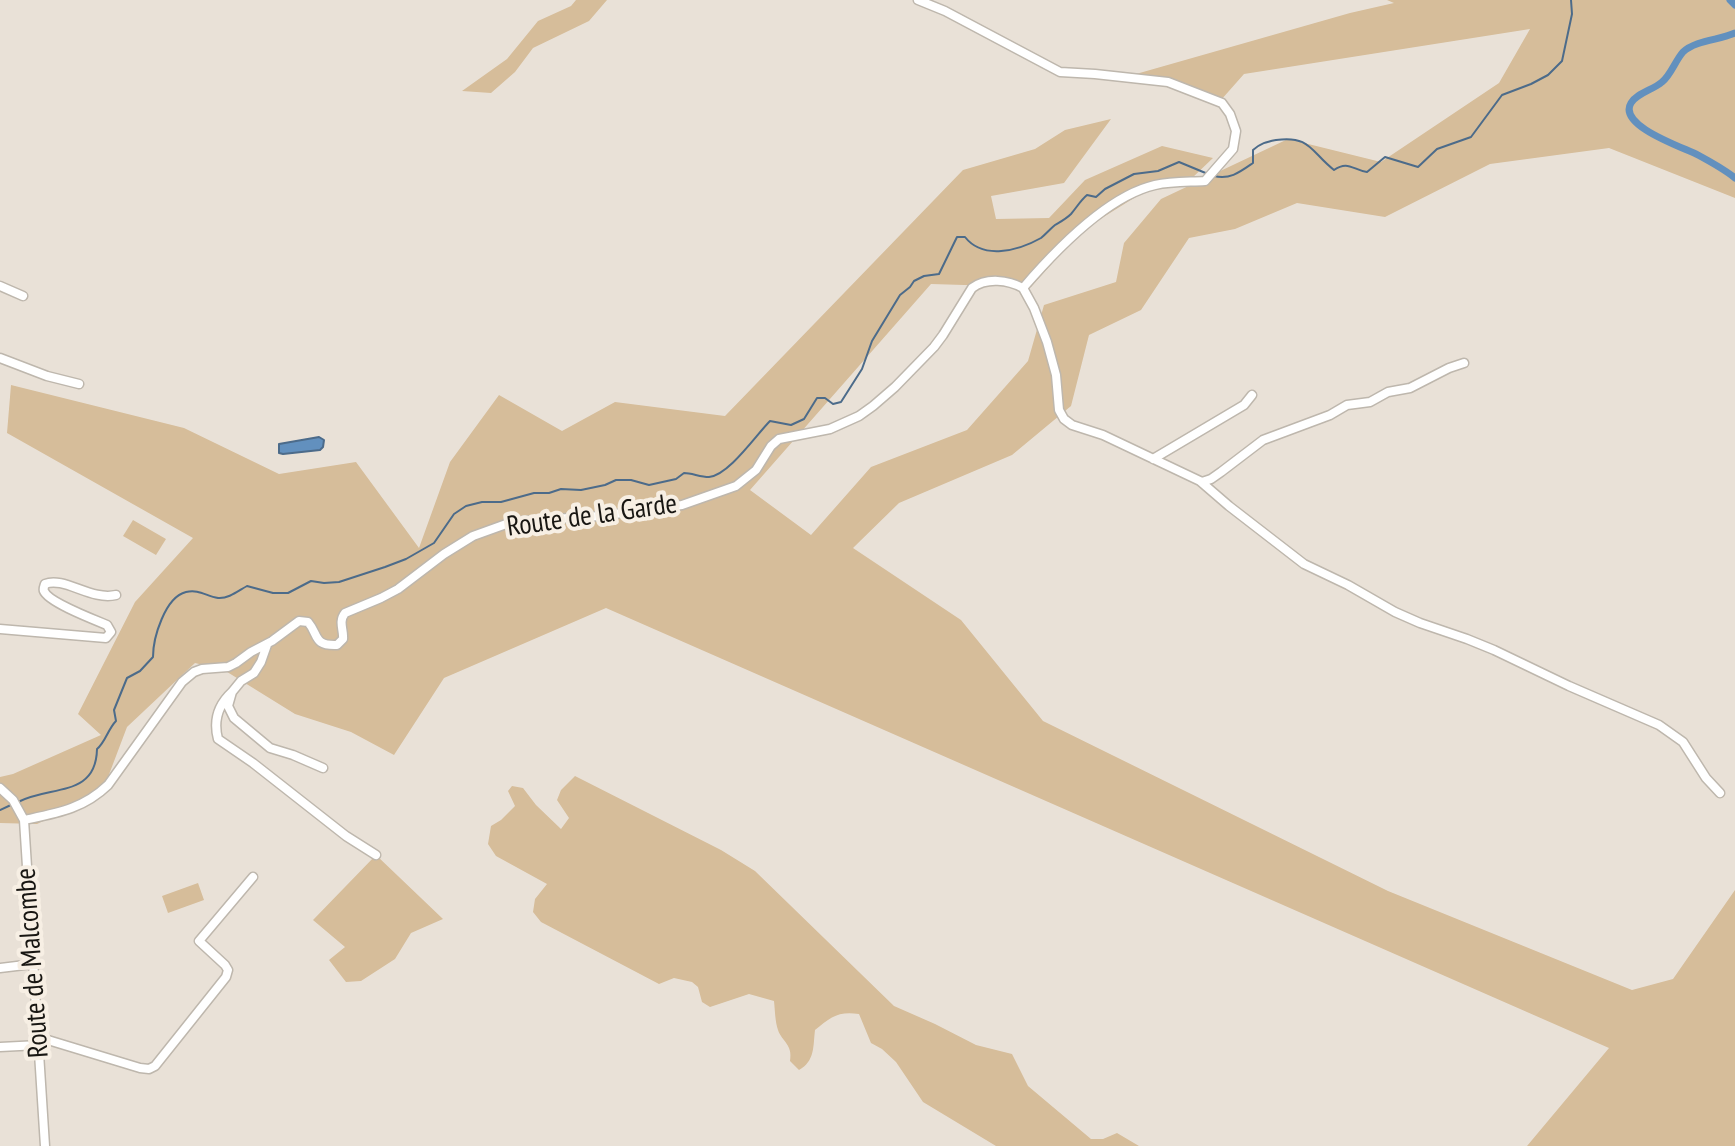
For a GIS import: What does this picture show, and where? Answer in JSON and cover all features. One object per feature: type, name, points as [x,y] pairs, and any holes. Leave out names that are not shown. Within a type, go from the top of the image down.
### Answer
[{"type":"street","points":[[918,0],[1060,72],[1168,82],[1222,103],[1236,131],[1233,149],[1207,179],[1202,182],[1154,185],[1128,196],[1081,229],[1023,288],[1047,342],[1056,375],[1059,410],[1064,419],[1202,482],[1304,564],[1420,623],[1494,650],[1659,725],[1683,742],[1706,778],[1720,793]]},
{"type":"street","name":"Route de la Garde","points":[[24,820],[65,812],[100,793],[187,676],[202,669],[228,667],[267,645],[294,623],[304,620],[312,626],[317,639],[328,645],[337,645],[343,639],[341,622],[345,613],[398,589],[473,536],[509,523],[600,516],[682,505],[736,486],[756,470],[779,439],[830,429],[873,406],[934,347],[972,288],[1004,281],[1023,288]]},
{"type":"street","points":[[0,286],[23,296]]},
{"type":"street","points":[[0,358],[47,376],[79,384]]},
{"type":"street","points":[[1202,482],[1211,479],[1263,440],[1330,415],[1347,405],[1370,402],[1388,392],[1410,388],[1464,363]]},
{"type":"street","points":[[1153,459],[1244,405],[1252,395]]},
{"type":"street","points":[[0,629],[106,638],[111,632],[107,625],[55,601],[43,589],[45,584],[53,582],[101,597],[116,595]]},
{"type":"street","points":[[267,645],[254,673],[241,681],[223,700],[216,713],[218,739],[346,836],[376,855]]},
{"type":"street","points":[[232,692],[228,706],[234,718],[252,735],[270,748],[323,768]]},
{"type":"street","name":"Route de Malcombe","points":[[0,788],[13,800],[24,820],[45,1146]]},
{"type":"street","points":[[0,1047],[38,1041],[140,1068],[155,1066],[226,977],[228,970],[225,965],[199,941],[253,877]]},
{"type":"street","points":[[0,968],[33,964]]},
{"type":"shaded area","points":[[576,0],[607,0],[589,21],[533,48],[515,72],[491,93],[462,91],[507,59],[538,21],[571,6]]},
{"type":"shaded area","points":[[1387,0],[1735,0],[1735,198],[1609,148],[1490,164],[1385,217],[1297,203],[1235,229],[1189,238],[1141,310],[1089,335],[1071,406],[1012,455],[899,503],[853,548],[961,620],[1043,721],[1388,891],[1632,990],[1673,979],[1735,890],[1735,1146],[1527,1146],[1609,1048],[606,608],[444,678],[394,755],[351,732],[295,714],[224,670],[195,663],[127,727],[102,793],[37,824],[0,823],[0,777],[101,735],[78,714],[135,602],[193,538],[7,433],[11,385],[184,428],[279,474],[356,462],[419,548],[450,462],[499,395],[562,431],[615,402],[725,416],[963,170],[1035,149],[1065,130],[1111,119],[1064,183],[991,196],[996,219],[1049,218],[1085,180],[1162,146],[1213,158],[1191,179],[1142,193],[1081,231],[1031,287],[931,284],[750,490],[811,535],[871,467],[967,430],[1028,361],[1044,305],[1116,282],[1124,243],[1161,199],[1288,139],[1381,162],[1499,83],[1530,29],[1244,74],[1221,100],[1129,76],[1394,3]]},
{"type":"shaded area","points":[[133,520],[166,539],[156,555],[123,536]]},
{"type":"shaded area","points":[[575,776],[721,850],[755,871],[894,1006],[976,1045],[1012,1054],[1028,1086],[1091,1139],[1103,1139],[1117,1133],[1139,1146],[996,1146],[923,1102],[896,1062],[871,1043],[859,1014],[835,1016],[815,1030],[811,1058],[799,1070],[790,1061],[789,1047],[778,1030],[774,1001],[749,994],[710,1007],[702,1002],[698,987],[692,982],[674,978],[659,984],[541,922],[533,912],[535,899],[547,884],[496,856],[488,844],[491,826],[515,806],[508,791],[512,786],[523,788],[561,829],[569,818],[557,800],[561,790]]},
{"type":"shaded area","points":[[376,855],[443,919],[411,933],[395,959],[361,981],[346,982],[329,960],[345,947],[313,920]]},
{"type":"shaded area","points":[[198,883],[204,900],[168,913],[162,896]]},
{"type":"water","points":[[319,437],[324,440],[320,450],[279,453],[279,444]]},
{"type":"waterway","points":[[1214,176],[1225,177],[1239,172],[1253,163],[1253,150],[1269,141],[1287,139],[1309,146],[1334,170],[1347,166],[1367,172],[1385,157],[1418,167],[1437,149],[1471,137],[1502,95],[1548,75],[1562,61],[1572,14],[1571,0]]},
{"type":"waterway","points":[[1730,0],[1735,5]]},
{"type":"waterway","points":[[1735,33],[1694,45],[1683,52],[1665,79],[1634,100],[1629,112],[1634,120],[1654,135],[1703,158],[1735,178]]},
{"type":"waterway","points":[[18,802],[69,788],[89,776],[95,765],[97,749],[116,721],[114,710],[127,678],[140,671],[153,657],[162,619],[179,595],[195,591],[222,598],[247,586],[273,593],[288,593],[311,581],[339,582],[406,559],[434,543],[454,514],[466,506],[482,502],[501,502],[561,489],[581,490],[616,480],[649,485],[676,479],[684,473],[709,477],[717,475],[770,421],[791,425],[804,419],[817,398],[825,398],[833,404],[841,402],[862,369],[872,341],[900,295],[914,281],[939,274],[957,237],[965,237],[981,249],[991,251],[1022,247],[1041,238],[1065,219],[1087,195],[1096,197],[1134,174],[1158,171],[1179,162],[1208,174]]},
{"type":"waterway","points":[[0,810],[13,804]]}]
